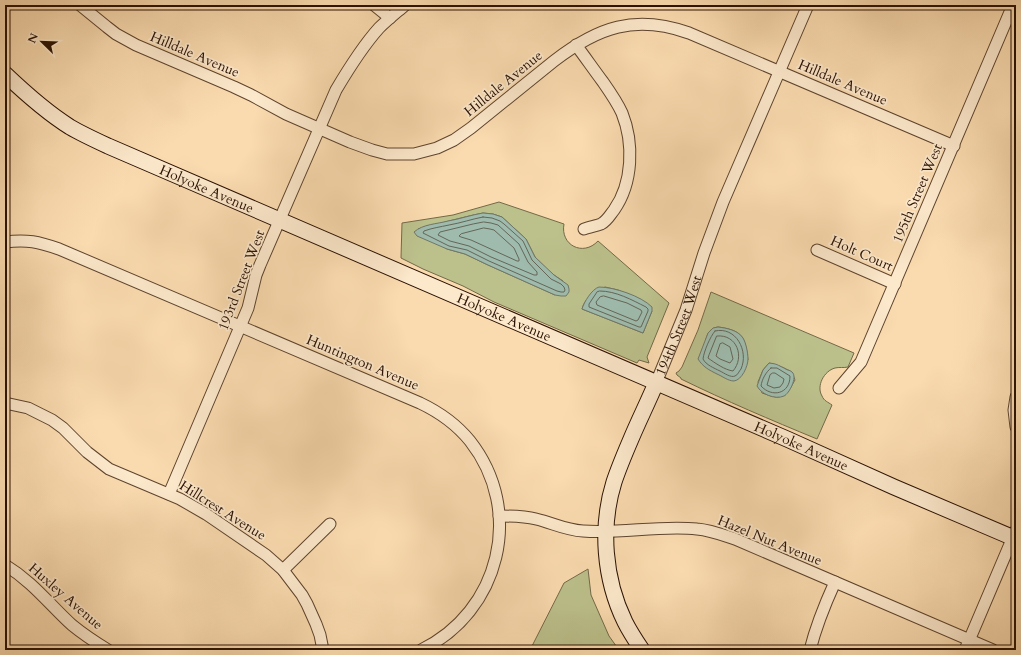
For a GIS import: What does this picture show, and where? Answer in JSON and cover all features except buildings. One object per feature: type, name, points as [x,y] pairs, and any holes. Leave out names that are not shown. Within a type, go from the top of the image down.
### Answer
[{"type":"street","name":"Hilldale Avenue","points":[[80,5],[107,28],[136,45],[251,94],[286,114],[362,147],[387,154],[414,154],[444,145],[462,135],[554,61],[590,36],[611,28],[637,24],[655,24],[689,33],[954,146]]},
{"type":"street","points":[[374,5],[390,18]]},
{"type":"street","name":"193rd Street West","points":[[169,494],[250,301],[260,265],[336,90],[365,45],[380,27],[405,5]]},
{"type":"street","name":"194th Street West","points":[[642,650],[625,623],[619,609],[608,566],[605,532],[611,496],[618,470],[686,310],[723,202],[808,5]]},
{"type":"street","name":"195th Street West","points":[[840,388],[861,362],[954,146],[1010,6]]},
{"type":"street","points":[[576,45],[620,109],[628,131],[630,155],[627,180],[616,208],[601,224],[584,229]]},
{"type":"street","name":"Holyoke Avenue","points":[[5,74],[44,108],[71,128],[108,146],[894,487],[1015,535]]},
{"type":"street","name":"Huntington Avenue","points":[[5,242],[27,240],[48,245],[420,402],[445,417],[466,436],[490,474],[498,502],[499,538],[497,555],[490,578],[470,612],[442,638],[421,650]]},
{"type":"street","name":"Holt Court","points":[[817,250],[895,284]]},
{"type":"street","points":[[1016,397],[1014,415],[1016,427]]},
{"type":"street","name":"Hillcrest Avenue","points":[[5,403],[28,408],[42,414],[63,428],[87,452],[109,469],[180,499],[206,514],[261,552],[283,570],[302,595],[320,634],[323,650]]},
{"type":"street","name":"Hazel Nut Avenue","points":[[499,516],[522,516],[574,530],[605,532],[684,528],[699,529],[717,533],[736,539],[835,582],[967,645],[993,650]]},
{"type":"street","points":[[283,570],[330,524]]},
{"type":"street","points":[[967,645],[1015,535]]},
{"type":"street","name":"Huxley Avenue","points":[[5,565],[31,583],[73,626],[108,650]]},
{"type":"street","points":[[810,650],[821,613],[835,582]]},
{"type":"green space","points":[[499,202],[564,224],[566,238],[569,243],[574,246],[586,248],[592,246],[598,241],[669,303],[647,357],[649,363],[639,360],[637,363],[494,302],[463,286],[401,258],[402,223],[453,215]],"holes":[[[483,213],[502,217],[526,239],[535,257],[545,268],[563,281],[555,295],[465,254],[447,249],[418,229]],[[605,287],[630,295],[652,311],[643,333],[582,309],[588,298]]]},
{"type":"green space","points":[[711,292],[854,353],[848,367],[831,370],[827,372],[822,379],[820,392],[824,399],[832,405],[817,439],[681,379],[676,373],[682,367],[698,330]],"holes":[[[718,327],[731,330],[742,337],[748,360],[706,339],[710,331],[713,328]],[[769,363],[792,372],[795,380],[788,392],[779,397],[762,393],[758,382],[763,370]]]},
{"type":"green space","points":[[588,569],[591,595],[609,636],[619,650],[530,650],[564,583]]},
{"type":"water","points":[[483,213],[502,217],[526,239],[535,257],[554,275],[568,285],[569,292],[566,296],[555,295],[465,254],[447,249],[417,236],[414,232],[426,226]]},
{"type":"water","points":[[605,287],[627,293],[641,299],[652,307],[652,311],[643,333],[582,309],[589,296],[596,288]]},
{"type":"water","points":[[718,327],[735,331],[741,335],[746,345],[748,357],[747,365],[740,378],[734,381],[709,370],[698,359],[708,333],[713,328]]},
{"type":"water","points":[[769,363],[791,371],[794,374],[792,385],[784,396],[769,396],[762,392],[757,386],[763,370]]}]
